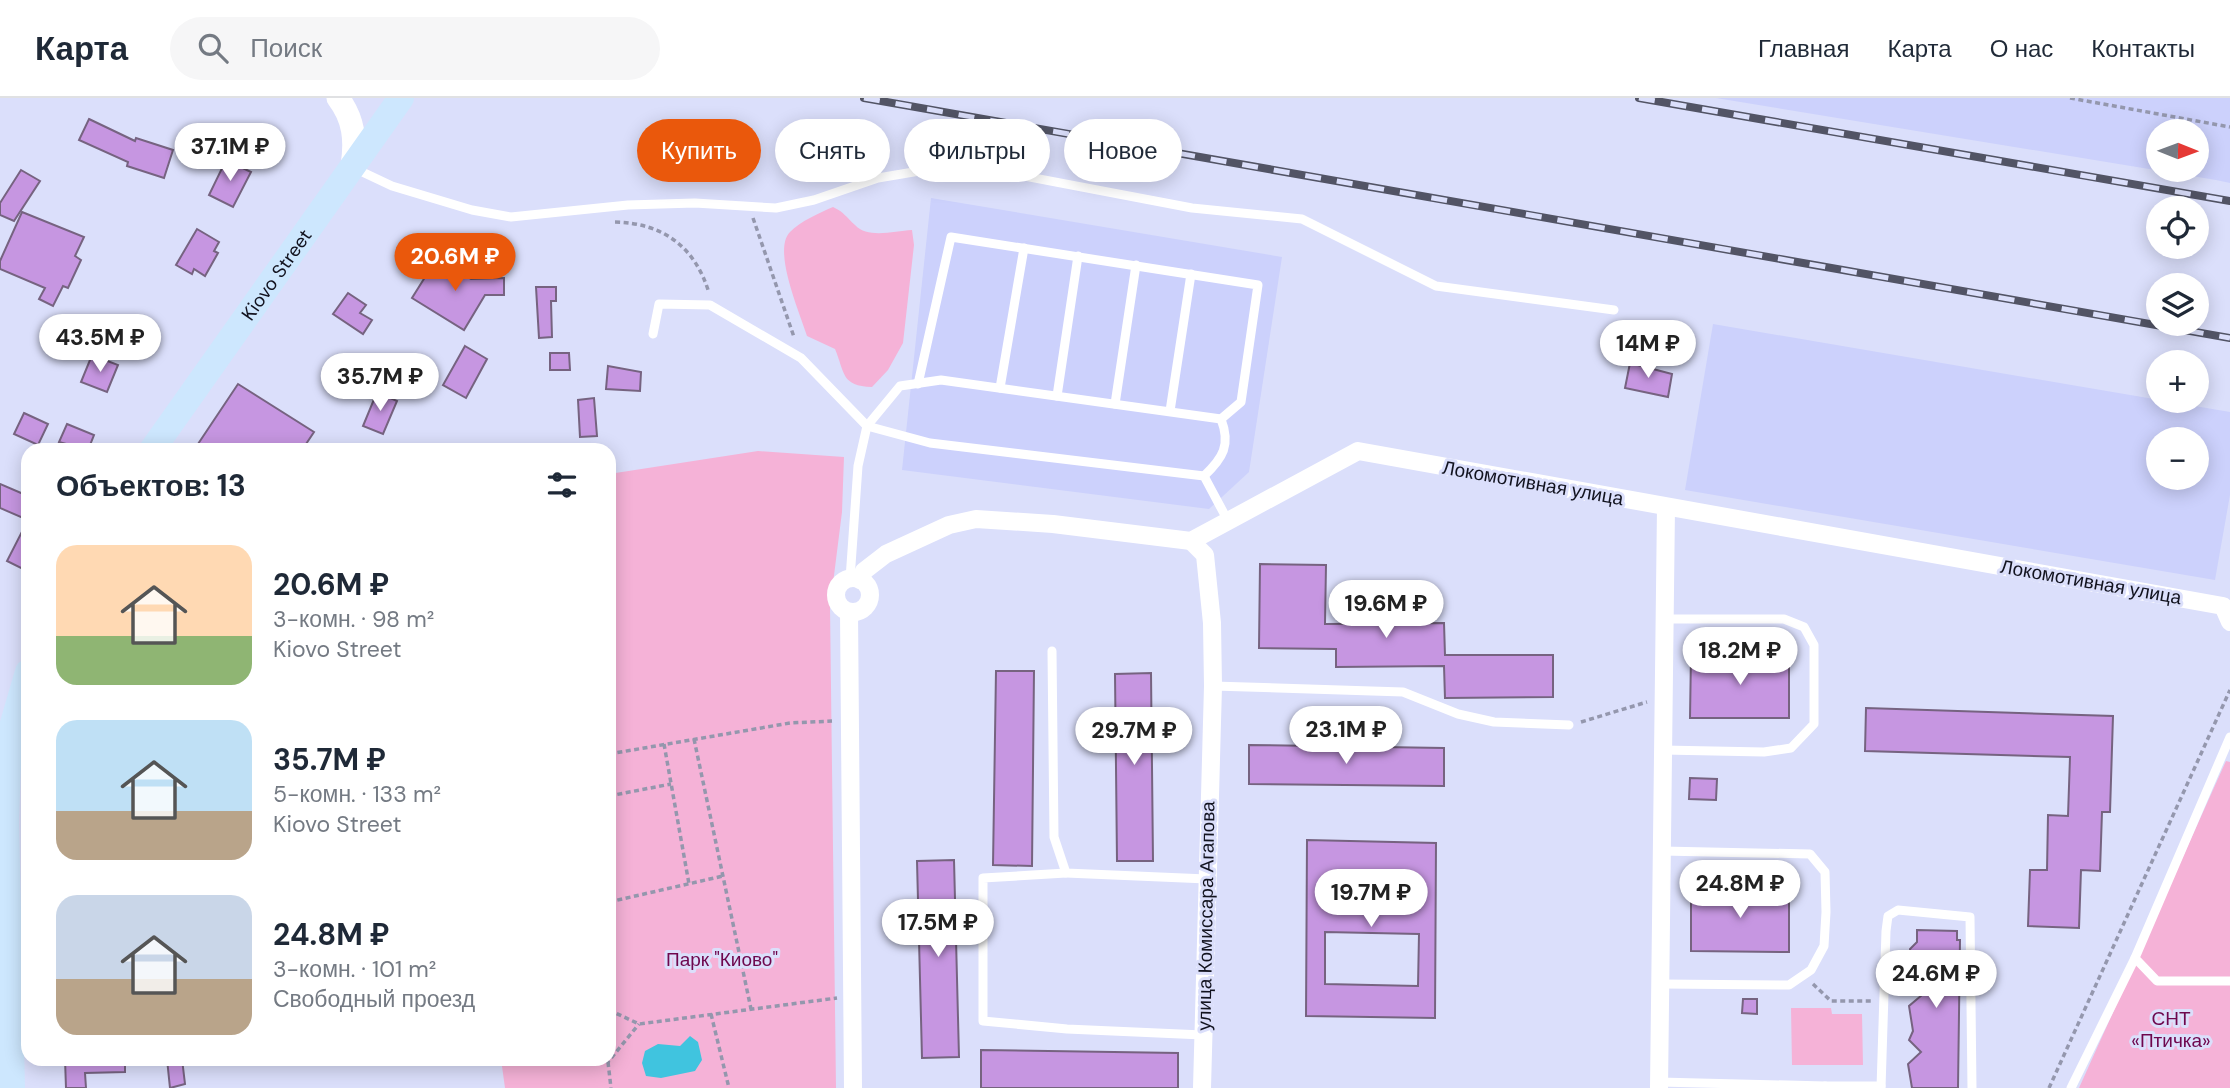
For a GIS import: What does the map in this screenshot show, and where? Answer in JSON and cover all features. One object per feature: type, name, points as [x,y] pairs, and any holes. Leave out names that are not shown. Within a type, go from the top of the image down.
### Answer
[{"type":"main road","name":"Kiovo Street","points":[[157,443],[401,98]]},
{"type":"main road","points":[[12,1088],[6,838],[9,737],[21,717]]},
{"type":"street","points":[[338,98],[349,113],[353,131],[355,147],[352,166]]},
{"type":"street","name":"Локомотивная улица","points":[[1191,541],[1358,451],[2223,606],[2230,622]]},
{"type":"street","points":[[1659,1085],[1666,507]]},
{"type":"street","points":[[855,579],[869,589],[869,601],[861,610],[849,612],[838,604],[836,598],[839,585],[855,579],[886,554],[950,525],[976,519],[1053,524],[1191,541]]},
{"type":"street","name":"улица Комиссара Агапова","points":[[1191,541],[1205,555],[1212,623],[1213,686],[1202,1088]]},
{"type":"street","points":[[849,612],[853,1088]]},
{"type":"lane","points":[[352,166],[392,186],[472,210],[511,217],[628,205],[695,203],[776,208],[814,201],[878,178],[961,164],[1192,208],[1303,219],[1436,286],[1614,310]]},
{"type":"lane","points":[[855,579],[858,466],[867,426],[900,386],[918,384],[941,380],[1221,419],[1241,402],[1258,285],[951,237],[918,384]]},
{"type":"lane","points":[[1000,388],[1024,248]]},
{"type":"lane","points":[[1057,396],[1078,256]]},
{"type":"lane","points":[[1115,404],[1136,265]]},
{"type":"lane","points":[[1170,411],[1191,274]]},
{"type":"lane","points":[[653,334],[660,304],[710,305],[801,358],[867,426],[930,443],[1204,476]]},
{"type":"lane","points":[[1204,476],[1224,457],[1227,433],[1221,419]]},
{"type":"lane","points":[[1204,476],[1228,521]]},
{"type":"lane","points":[[1661,750],[1764,752],[1791,748],[1814,724],[1814,645],[1804,627],[1784,619],[1665,619]]},
{"type":"lane","points":[[1052,652],[1055,836],[1066,873]]},
{"type":"lane","points":[[1213,686],[1403,692],[1458,714],[1494,722],[1569,725]]},
{"type":"lane","points":[[2071,1088],[2135,958],[2228,749],[2230,737]]},
{"type":"lane","points":[[1662,851],[1810,854],[1825,872],[1826,912],[1824,946],[1811,970],[1789,985],[1662,984]]},
{"type":"lane","points":[[1203,1035],[1068,1029],[983,1021],[983,878],[1066,873],[1207,879]]},
{"type":"lane","points":[[1659,1085],[1881,1087],[1888,916],[1898,909],[1970,917],[1972,1088]]},
{"type":"lane","points":[[2135,958],[2157,981],[2230,982]]},
{"type":"path","points":[[2070,98],[2230,127]]},
{"type":"path","points":[[749,206],[801,358]]},
{"type":"path","points":[[602,221],[641,223],[671,237],[704,278],[710,305]]},
{"type":"path","points":[[2049,1088],[2230,690]]},
{"type":"path","points":[[1569,725],[1663,698]]},
{"type":"path","points":[[616,753],[790,723],[848,721]]},
{"type":"path","points":[[694,740],[751,1009]]},
{"type":"path","points":[[664,744],[689,884]]},
{"type":"path","points":[[616,795],[671,784]]},
{"type":"path","points":[[616,900],[723,876]]},
{"type":"path","points":[[1804,975],[1831,1001],[1884,1002]]},
{"type":"path","points":[[616,1013],[639,1024],[851,997]]},
{"type":"path","points":[[711,1014],[729,1088]]},
{"type":"path","points":[[616,1050],[639,1024]]},
{"type":"path","points":[[608,1066],[611,1088]]},
{"type":"shaded area","points":[[1716,98],[2230,98],[2230,183],[2209,179],[2209,119],[2146,119],[2146,169]]},
{"type":"shaded area","points":[[931,198],[1282,257],[1249,472],[1209,509],[902,470]]},
{"type":"shaded area","points":[[1713,324],[2146,398],[2146,413],[2209,413],[2209,408],[2230,412],[2230,495],[2215,580],[1685,490]]},
{"type":"shaded area","points":[[690,1036],[698,1042],[702,1060],[695,1071],[661,1078],[646,1076],[642,1063],[645,1051],[658,1044],[680,1046]]},
{"type":"green space","points":[[833,207],[867,232],[912,230],[914,245],[903,343],[888,370],[872,387],[849,381],[835,349],[807,336],[789,282],[784,253],[785,241],[790,232]]},
{"type":"green space","name":"Парк \"Киово\"","points":[[758,451],[844,457],[842,512],[830,607],[836,1088],[505,1088],[502,1066],[616,1066],[616,473]]},
{"type":"green space","name":"СНТ «Птичка»","points":[[2226,761],[2230,762],[2230,1088],[2079,1088]]},
{"type":"green space","points":[[1791,1008],[1831,1008],[1832,1014],[1862,1014],[1863,1065],[1792,1065]]},
{"type":"building","points":[[89,119],[135,141],[136,138],[173,150],[164,178],[127,166],[128,162],[79,140]]},
{"type":"building","points":[[226,160],[251,172],[233,207],[209,195]]},
{"type":"building","points":[[21,170],[40,181],[14,221],[0,215],[0,203]]},
{"type":"building","points":[[22,212],[84,237],[75,256],[81,260],[68,288],[63,286],[53,306],[39,299],[45,288],[0,269],[0,261]]},
{"type":"building","points":[[197,229],[219,242],[214,251],[218,253],[205,276],[194,269],[192,274],[176,265]]},
{"type":"building","points":[[437,258],[471,279],[504,278],[504,295],[485,295],[464,330],[412,298]]},
{"type":"building","points":[[536,287],[556,287],[556,301],[551,301],[552,337],[539,338]]},
{"type":"building","points":[[348,293],[366,305],[360,313],[372,320],[363,334],[333,314]]},
{"type":"building","points":[[465,346],[487,359],[466,398],[443,385]]},
{"type":"building","points":[[550,353],[569,353],[570,370],[550,370]]},
{"type":"building","points":[[92,355],[118,365],[107,392],[81,382]]},
{"type":"building","points":[[1630,363],[1672,374],[1668,397],[1625,388]]},
{"type":"building","points":[[608,366],[641,372],[640,391],[606,389]]},
{"type":"building","points":[[238,384],[314,432],[307,443],[199,443]]},
{"type":"building","points":[[377,392],[397,401],[383,434],[363,426]]},
{"type":"building","points":[[594,398],[597,436],[580,437],[578,400]]},
{"type":"building","points":[[24,413],[48,424],[39,443],[14,434]]},
{"type":"building","points":[[67,424],[94,435],[91,443],[59,442]]},
{"type":"building","points":[[0,484],[21,493],[21,517],[0,508]]},
{"type":"building","points":[[21,534],[21,568],[7,561]]},
{"type":"building","points":[[1260,564],[1326,565],[1325,624],[1444,623],[1445,655],[1553,655],[1553,697],[1445,698],[1444,666],[1336,667],[1336,649],[1259,648]]},
{"type":"building","points":[[1691,655],[1789,655],[1789,718],[1690,718]]},
{"type":"building","points":[[996,671],[1034,671],[1032,866],[993,865]]},
{"type":"building","points":[[1151,673],[1153,861],[1117,861],[1115,674]]},
{"type":"building","points":[[1866,708],[2113,716],[2110,812],[2102,812],[2100,871],[2081,870],[2079,928],[2028,926],[2030,870],[2047,870],[2048,815],[2068,816],[2070,757],[1865,751]]},
{"type":"building","points":[[1249,745],[1444,748],[1444,786],[1249,784]]},
{"type":"building","points":[[1690,778],[1717,779],[1716,800],[1689,799]]},
{"type":"building","points":[[1307,840],[1436,843],[1435,1018],[1306,1016]],"holes":[[[1325,932],[1419,934],[1418,986],[1325,984]]]},
{"type":"building","points":[[954,860],[959,1057],[922,1058],[917,861]]},
{"type":"building","points":[[1691,888],[1789,889],[1789,952],[1691,951]]},
{"type":"building","points":[[1917,930],[1957,931],[1957,940],[1960,940],[1958,1088],[1912,1088],[1908,1064],[1921,1052],[1909,1040],[1913,1031],[1909,1006],[1922,995],[1910,983],[1914,973],[1910,949],[1917,942]]},
{"type":"building","points":[[1743,999],[1757,999],[1757,1014],[1742,1013]]},
{"type":"building","points":[[981,1050],[1178,1053],[1178,1088],[981,1088]]},
{"type":"building","points":[[65,1066],[125,1066],[125,1072],[85,1073],[86,1088],[66,1088]]},
{"type":"building","points":[[168,1066],[183,1066],[185,1084],[170,1088]]},
{"type":"railway","points":[[864,98],[2230,338]]},
{"type":"railway","points":[[1639,98],[2230,201]]}]
